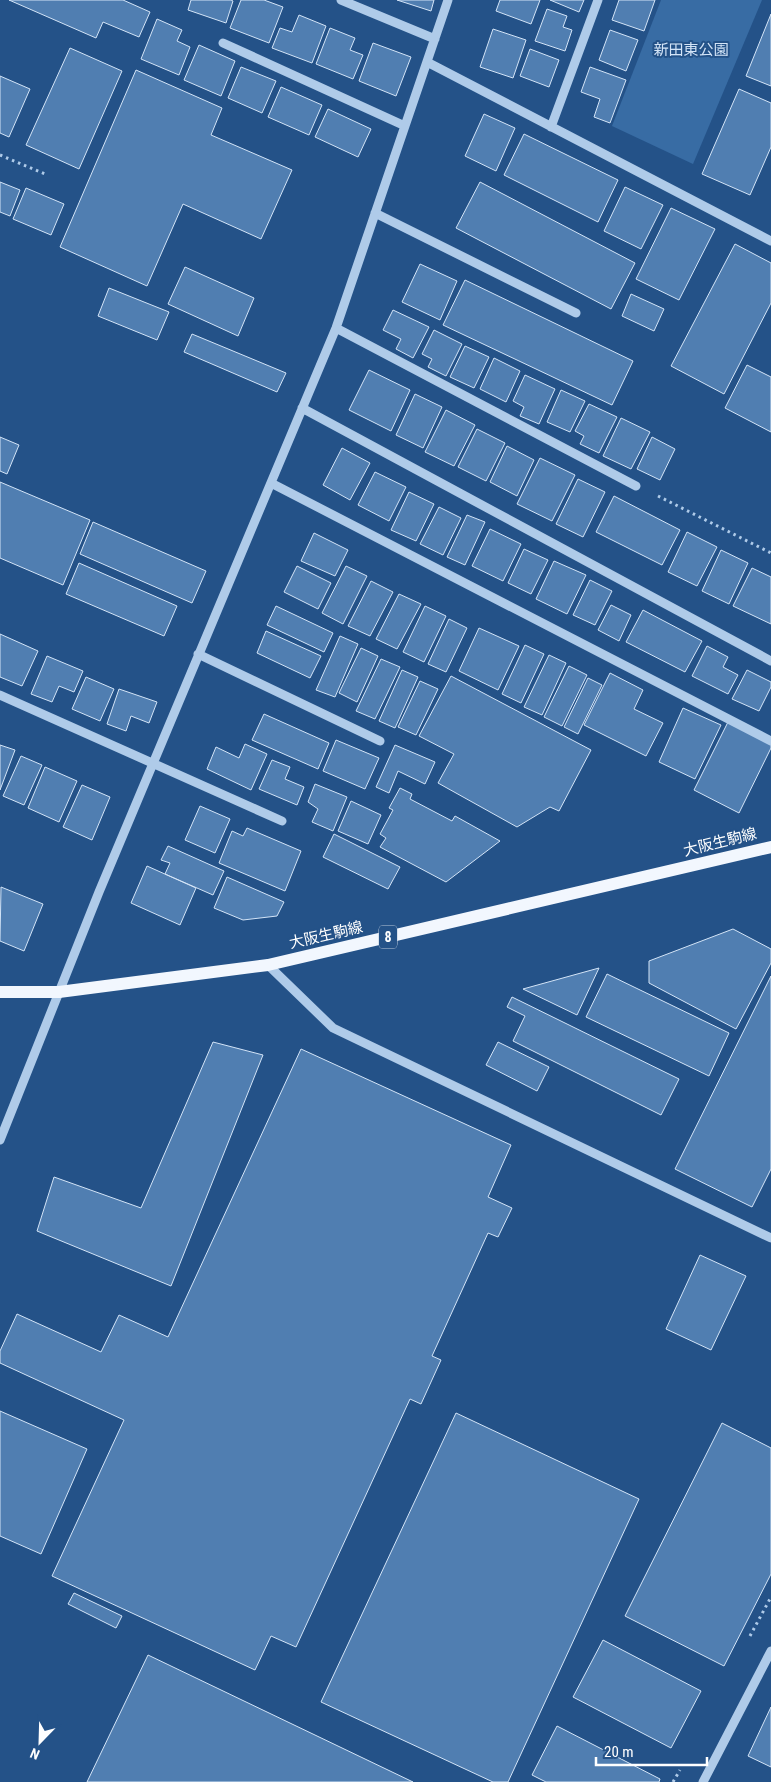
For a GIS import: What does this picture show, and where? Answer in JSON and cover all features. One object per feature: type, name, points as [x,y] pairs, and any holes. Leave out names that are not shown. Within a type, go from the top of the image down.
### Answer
[{"type":"main road","name":"大阪生駒線","points":[[0,992],[59,992],[268,965],[771,847]]},
{"type":"street","points":[[340,0],[435,39]]},
{"type":"street","points":[[0,1140],[152,763],[336,328],[448,0]]},
{"type":"street","points":[[551,127],[598,0]]},
{"type":"street","points":[[223,44],[405,126]]},
{"type":"street","points":[[427,62],[771,241]]},
{"type":"street","points":[[376,213],[576,313]]},
{"type":"street","points":[[336,328],[636,486]]},
{"type":"street","points":[[302,408],[771,661]]},
{"type":"street","points":[[270,482],[771,741]]},
{"type":"street","points":[[198,654],[380,741]]},
{"type":"street","points":[[0,694],[282,821]]},
{"type":"street","points":[[268,965],[333,1028],[771,1238]]},
{"type":"street","points":[[703,1782],[771,1651]]},
{"type":"path","points":[[0,155],[45,174]]},
{"type":"path","points":[[636,486],[771,553]]},
{"type":"green space","name":"新田東公園","points":[[661,0],[762,0],[693,164],[612,126]]},
{"type":"building","points":[[9,0],[123,0],[150,12],[139,37],[103,22],[96,38]]},
{"type":"building","points":[[191,0],[233,1],[226,23],[188,10]]},
{"type":"building","points":[[241,0],[264,0],[283,7],[269,43],[230,28]]},
{"type":"building","points":[[397,0],[434,0],[431,11]]},
{"type":"building","points":[[500,0],[540,0],[531,24],[496,11]]},
{"type":"building","points":[[550,0],[584,0],[579,12]]},
{"type":"building","points":[[619,0],[655,0],[644,31],[612,20]]},
{"type":"building","points":[[547,9],[567,16],[563,27],[572,30],[565,51],[535,41]]},
{"type":"building","points":[[771,14],[771,86],[746,76]]},
{"type":"building","points":[[299,15],[326,26],[312,63],[272,48],[280,28],[292,32]]},
{"type":"building","points":[[157,19],[182,30],[177,41],[190,47],[179,75],[141,59]]},
{"type":"building","points":[[330,28],[355,38],[350,50],[363,55],[353,79],[316,64]]},
{"type":"building","points":[[493,29],[526,40],[513,78],[480,67]]},
{"type":"building","points":[[610,30],[638,40],[626,71],[599,60]]},
{"type":"building","points":[[373,43],[411,57],[396,96],[359,81]]},
{"type":"building","points":[[199,45],[235,61],[221,96],[184,80]]},
{"type":"building","points":[[70,48],[122,71],[79,169],[26,145]]},
{"type":"building","points":[[530,49],[559,60],[549,87],[520,76]]},
{"type":"building","points":[[241,67],[276,81],[262,113],[228,98]]},
{"type":"building","points":[[590,67],[626,80],[610,123],[594,117],[600,99],[581,92]]},
{"type":"building","points":[[136,70],[222,108],[211,135],[292,170],[261,239],[183,204],[147,286],[60,247]]},
{"type":"building","points":[[0,76],[30,89],[9,137],[0,133]]},
{"type":"building","points":[[281,87],[322,105],[309,135],[268,117]]},
{"type":"building","points":[[739,89],[771,103],[771,147],[750,195],[702,174]]},
{"type":"building","points":[[328,109],[371,129],[358,157],[315,137]]},
{"type":"building","points":[[484,114],[515,128],[496,171],[465,156]]},
{"type":"building","points":[[524,134],[618,180],[598,222],[504,175]]},
{"type":"building","points":[[0,182],[20,190],[10,216],[0,212]]},
{"type":"building","points":[[480,182],[635,263],[611,309],[456,228]]},
{"type":"building","points":[[625,187],[663,205],[641,249],[604,231]]},
{"type":"building","points":[[26,188],[64,204],[51,235],[13,219]]},
{"type":"building","points":[[671,208],[715,229],[679,300],[636,279]]},
{"type":"building","points":[[735,244],[771,263],[771,303],[724,394],[671,366]]},
{"type":"building","points":[[420,264],[457,281],[440,320],[402,302]]},
{"type":"building","points":[[185,267],[254,298],[238,336],[168,304]]},
{"type":"building","points":[[465,280],[633,361],[612,405],[443,325]]},
{"type":"building","points":[[109,288],[169,312],[157,340],[98,316]]},
{"type":"building","points":[[631,294],[664,309],[654,331],[622,316]]},
{"type":"building","points":[[393,310],[429,327],[413,358],[396,349],[401,339],[383,330]]},
{"type":"building","points":[[434,330],[462,344],[446,376],[428,367],[432,359],[422,354]]},
{"type":"building","points":[[192,334],[286,373],[277,392],[184,352]]},
{"type":"building","points":[[465,346],[489,357],[474,388],[450,377]]},
{"type":"building","points":[[494,358],[520,371],[506,402],[480,389]]},
{"type":"building","points":[[747,365],[771,377],[771,432],[725,408]]},
{"type":"building","points":[[369,370],[410,390],[391,431],[349,410]]},
{"type":"building","points":[[525,375],[555,389],[539,424],[520,416],[524,407],[513,401]]},
{"type":"building","points":[[561,390],[585,401],[570,432],[547,422]]},
{"type":"building","points":[[415,394],[442,407],[423,448],[396,435]]},
{"type":"building","points":[[589,404],[617,417],[599,453],[580,444],[584,436],[575,431]]},
{"type":"building","points":[[446,410],[475,425],[454,466],[425,452]]},
{"type":"building","points":[[621,418],[650,432],[631,469],[603,456]]},
{"type":"building","points":[[477,429],[505,443],[486,481],[458,467]]},
{"type":"building","points":[[0,437],[19,445],[7,474],[0,471]]},
{"type":"building","points":[[652,437],[675,449],[660,480],[637,469]]},
{"type":"building","points":[[507,446],[534,460],[517,496],[490,482]]},
{"type":"building","points":[[342,448],[370,463],[350,500],[323,485]]},
{"type":"building","points":[[540,458],[575,475],[552,521],[517,504]]},
{"type":"building","points":[[375,472],[406,487],[389,521],[358,505]]},
{"type":"building","points":[[578,479],[605,492],[583,537],[556,524]]},
{"type":"building","points":[[0,482],[90,520],[63,585],[0,558]]},
{"type":"building","points":[[409,492],[434,504],[416,541],[391,530]]},
{"type":"building","points":[[614,496],[680,530],[662,565],[596,532]]},
{"type":"building","points":[[439,507],[461,518],[443,555],[420,544]]},
{"type":"building","points":[[467,515],[485,522],[465,565],[447,557]]},
{"type":"building","points":[[93,522],[206,571],[192,603],[80,554]]},
{"type":"building","points":[[490,529],[521,544],[503,581],[472,566]]},
{"type":"building","points":[[687,532],[717,547],[697,586],[668,572]]},
{"type":"building","points":[[314,533],[348,550],[335,576],[301,561]]},
{"type":"building","points":[[524,549],[548,560],[531,594],[508,583]]},
{"type":"building","points":[[721,550],[748,563],[729,604],[702,591]]},
{"type":"building","points":[[554,561],[586,575],[567,614],[536,599]]},
{"type":"building","points":[[79,563],[177,606],[164,636],[66,594]]},
{"type":"building","points":[[297,566],[331,583],[318,609],[284,592]]},
{"type":"building","points":[[346,566],[367,576],[343,624],[322,613]]},
{"type":"building","points":[[752,568],[771,577],[771,624],[733,606]]},
{"type":"building","points":[[590,580],[612,591],[595,625],[573,615]]},
{"type":"building","points":[[371,581],[393,592],[370,636],[348,626]]},
{"type":"building","points":[[399,594],[421,604],[397,649],[376,639]]},
{"type":"building","points":[[611,605],[631,615],[619,641],[598,630]]},
{"type":"building","points":[[276,606],[333,633],[324,652],[267,625]]},
{"type":"building","points":[[425,606],[446,616],[424,662],[403,652]]},
{"type":"building","points":[[643,610],[702,641],[685,672],[626,642]]},
{"type":"building","points":[[449,619],[467,628],[446,672],[428,664]]},
{"type":"building","points":[[479,628],[519,646],[498,690],[459,671]]},
{"type":"building","points":[[266,631],[321,656],[310,678],[257,653]]},
{"type":"building","points":[[0,634],[38,651],[22,686],[0,677]]},
{"type":"building","points":[[340,636],[358,644],[335,697],[316,690]]},
{"type":"building","points":[[525,645],[544,654],[521,703],[502,694]]},
{"type":"building","points":[[707,646],[728,657],[723,667],[738,675],[728,694],[692,676]]},
{"type":"building","points":[[361,648],[378,656],[357,702],[339,693]]},
{"type":"building","points":[[549,655],[566,663],[542,715],[524,707]]},
{"type":"building","points":[[47,656],[83,671],[74,692],[59,686],[52,702],[31,694]]},
{"type":"building","points":[[381,659],[400,667],[375,719],[356,711]]},
{"type":"building","points":[[569,666],[587,675],[562,726],[544,717]]},
{"type":"building","points":[[402,670],[418,677],[395,728],[379,721]]},
{"type":"building","points":[[747,670],[771,682],[771,687],[759,711],[732,699]]},
{"type":"building","points":[[610,673],[643,690],[634,709],[663,723],[646,756],[584,725]]},
{"type":"building","points":[[451,676],[591,750],[559,811],[550,807],[517,827],[438,783],[454,754],[419,736]]},
{"type":"building","points":[[86,677],[114,689],[100,721],[72,709]]},
{"type":"building","points":[[588,678],[602,685],[578,734],[564,727]]},
{"type":"building","points":[[420,681],[438,689],[416,735],[398,727]]},
{"type":"building","points":[[119,689],[157,702],[149,723],[131,716],[126,731],[107,724]]},
{"type":"building","points":[[683,708],[721,725],[695,779],[659,762]]},
{"type":"building","points":[[264,714],[329,743],[318,769],[252,740]]},
{"type":"building","points":[[728,722],[771,743],[771,748],[739,813],[694,790]]},
{"type":"building","points":[[336,740],[379,758],[365,789],[323,771]]},
{"type":"building","points":[[245,744],[267,754],[251,790],[207,769],[216,747],[239,758]]},
{"type":"building","points":[[0,745],[15,750],[0,790]]},
{"type":"building","points":[[395,745],[435,762],[425,784],[398,771],[389,793],[376,787]]},
{"type":"building","points":[[21,756],[42,765],[24,805],[3,796]]},
{"type":"building","points":[[272,760],[290,767],[285,779],[304,787],[297,805],[259,789]]},
{"type":"building","points":[[45,767],[77,781],[59,822],[28,808]]},
{"type":"building","points":[[315,784],[347,797],[333,831],[312,822],[318,809],[308,802]]},
{"type":"building","points":[[82,785],[110,797],[92,840],[63,827]]},
{"type":"building","points":[[400,788],[412,794],[410,799],[452,821],[455,816],[500,841],[446,882],[380,847],[386,838],[380,834],[393,810],[389,808]]},
{"type":"building","points":[[351,801],[381,815],[368,844],[338,831]]},
{"type":"building","points":[[200,806],[230,819],[215,853],[185,840]]},
{"type":"building","points":[[247,828],[301,851],[285,891],[219,863],[232,831],[243,836]]},
{"type":"building","points":[[334,834],[400,867],[388,889],[323,857]]},
{"type":"building","points":[[168,846],[224,871],[213,895],[165,874],[170,863],[161,860]]},
{"type":"building","points":[[147,866],[196,888],[180,925],[131,903]]},
{"type":"building","points":[[227,877],[284,902],[277,916],[243,920],[214,908]]},
{"type":"building","points":[[1,887],[43,904],[24,951],[0,941]]},
{"type":"building","points":[[733,929],[771,949],[771,963],[736,1029],[649,983],[649,961]]},
{"type":"building","points":[[599,968],[577,1015],[523,989]]},
{"type":"building","points":[[607,974],[729,1033],[709,1076],[586,1017]]},
{"type":"building","points":[[771,976],[771,1169],[752,1207],[675,1169]]},
{"type":"building","points":[[512,997],[679,1079],[661,1115],[513,1041],[525,1016],[507,1007]]},
{"type":"building","points":[[213,1042],[263,1055],[171,1286],[37,1231],[54,1177],[141,1208]]},
{"type":"building","points":[[498,1042],[549,1067],[537,1091],[486,1065]]},
{"type":"building","points":[[301,1049],[511,1145],[488,1197],[512,1208],[498,1237],[488,1233],[432,1356],[441,1360],[421,1404],[410,1399],[296,1647],[271,1636],[255,1670],[52,1576],[124,1420],[0,1363],[0,1351],[17,1314],[101,1352],[119,1315],[168,1337]]},
{"type":"building","points":[[700,1255],[746,1276],[711,1350],[666,1329]]},
{"type":"building","points":[[0,1411],[87,1449],[41,1554],[0,1536]]},
{"type":"building","points":[[456,1413],[639,1499],[508,1782],[493,1782],[321,1702]]},
{"type":"building","points":[[722,1423],[771,1448],[771,1574],[724,1666],[625,1616]]},
{"type":"building","points":[[74,1593],[122,1616],[116,1628],[68,1604]]},
{"type":"building","points":[[603,1640],[701,1691],[671,1748],[573,1697]]},
{"type":"building","points":[[148,1655],[413,1782],[87,1782]]},
{"type":"building","points":[[771,1707],[771,1767],[748,1756]]},
{"type":"building","points":[[557,1726],[660,1779],[659,1782],[546,1782],[532,1775]]}]
